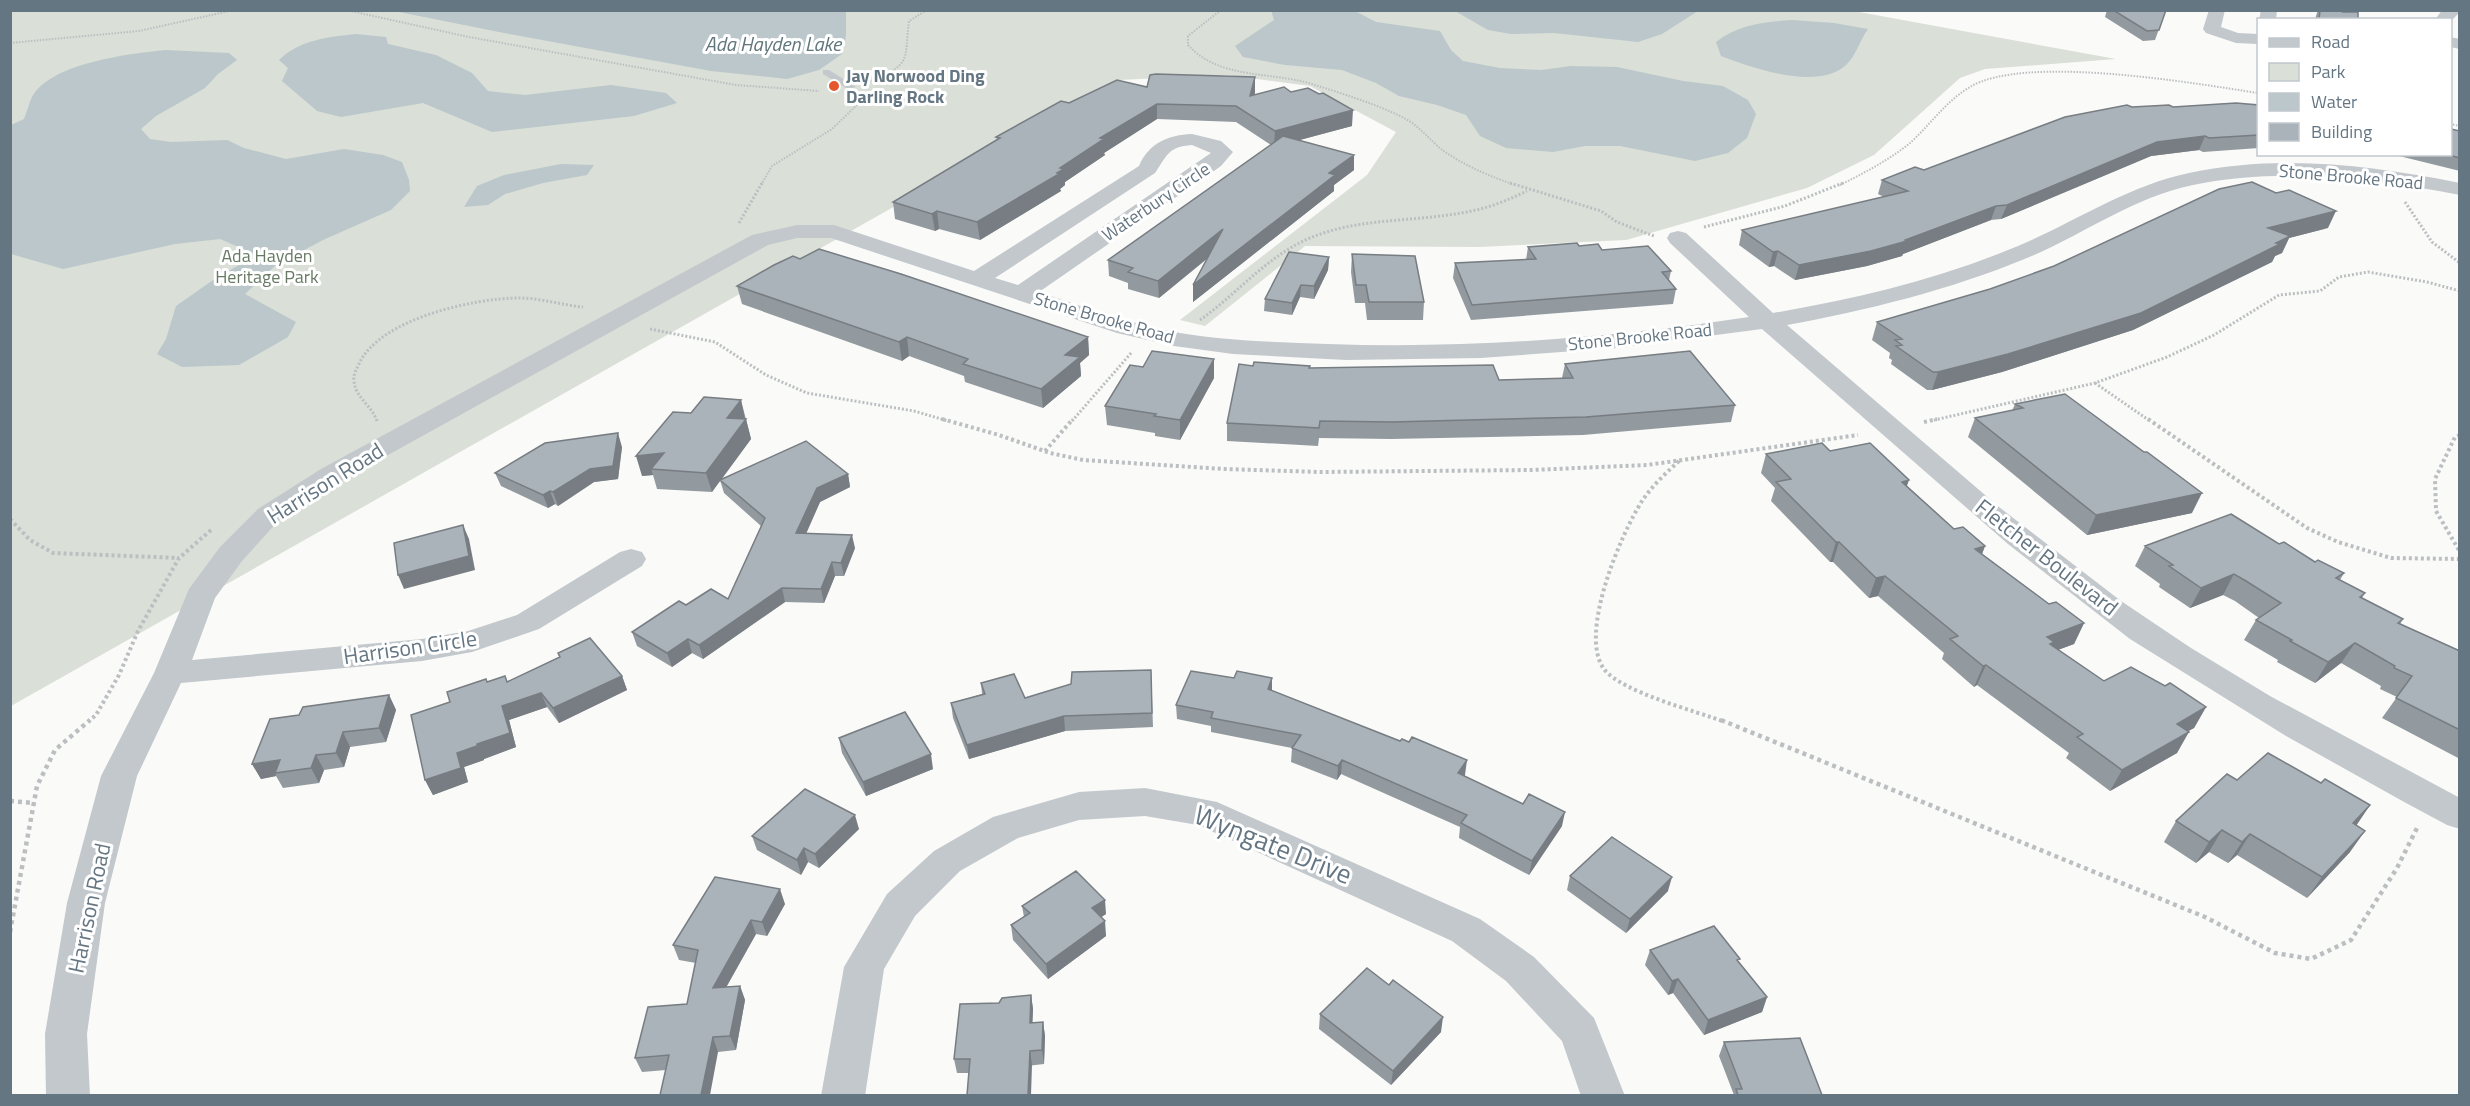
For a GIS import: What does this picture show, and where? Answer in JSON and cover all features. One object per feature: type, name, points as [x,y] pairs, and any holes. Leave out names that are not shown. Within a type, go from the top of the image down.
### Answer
[{"type":"street","points":[[2217,10],[2212,29],[2236,38],[2257,39]]},
{"type":"street","name":"Waterbury Circle","points":[[978,279],[1148,169],[1151,156],[1162,146],[1179,141],[1200,141],[1215,144],[1222,152],[1214,162],[1021,294]]},
{"type":"street","name":"Stone Brooke Road","points":[[810,229],[834,232],[1155,336],[1196,343],[1266,349],[1356,353],[1456,352],[1661,337],[1769,323],[1860,303],[1958,276],[2037,246],[2151,191],[2200,177],[2283,170],[2373,176],[2460,189]]},
{"type":"street","name":"Harrison Road","points":[[68,1095],[66,1034],[86,903],[120,776],[170,673],[200,596],[231,554],[268,515],[331,475],[760,240],[785,232],[810,229]]},
{"type":"street","name":"Fletcher Boulevard","points":[[1678,238],[1769,323],[2053,567],[2141,631],[2252,701],[2370,769],[2460,815]]},
{"type":"street","name":"Harrison Circle","points":[[170,673],[422,650],[472,641],[528,622],[631,559]]},
{"type":"street","name":"Wyngate Drive","points":[[843,1095],[864,967],[901,905],[947,861],[1006,826],[1079,806],[1145,802],[1204,812],[1268,838],[1466,930],[1520,969],[1579,1031],[1603,1095]]},
{"type":"lane","points":[[826,72],[851,87]]},
{"type":"path","points":[[10,43],[139,31],[234,10]]},
{"type":"path","points":[[346,10],[469,37],[736,85],[822,91],[851,87],[875,79],[903,61],[908,52],[906,35],[909,21],[927,10]]},
{"type":"path","points":[[1221,10],[1188,36],[1188,45],[1197,55],[1212,64],[1235,71],[1308,83],[1372,104],[1408,120],[1428,135],[1440,148],[1485,174],[1528,190],[1601,211],[1643,233],[1659,238],[1678,238],[1698,228],[1769,212],[1830,190],[1884,160],[1910,142],[1954,98],[1972,85],[1987,79],[2024,73],[2098,73],[2257,93]]},
{"type":"path","points":[[2373,176],[2389,187],[2409,207],[2416,222],[2432,242],[2460,263]]},
{"type":"path","points":[[1045,451],[1140,343],[1198,321],[1274,259],[1309,238],[1348,226],[1480,208],[1511,200],[1528,190]]},
{"type":"path","points":[[615,320],[715,342],[766,375],[807,393],[914,411],[999,435],[1045,451],[1083,460],[1320,472],[1531,470],[1647,465],[1893,430],[2095,383],[2167,357],[2214,335],[2279,295],[2320,291],[2339,277],[2368,272],[2427,282],[2460,291]]},
{"type":"path","points":[[2095,383],[2307,528],[2338,543],[2391,558],[2460,559]]},
{"type":"path","points":[[2460,435],[2454,437],[2435,479],[2436,512],[2460,552]]},
{"type":"path","points":[[1680,461],[1663,476],[1642,501],[1615,555],[1597,614],[1596,649],[1604,669],[1623,685],[1748,730],[1958,815],[2205,917],[2275,953],[2311,959],[2351,940],[2397,868],[2431,800]]},
{"type":"path","points":[[10,519],[30,540],[53,552],[179,558]]},
{"type":"path","points":[[10,801],[34,803]]},
{"type":"green space","name":"Ada Hayden Heritage Park","points":[[1848,10],[2116,59],[1985,69],[1960,78],[1874,155],[1807,188],[1626,240],[1479,247],[1305,246],[1205,326],[1180,320],[1367,175],[1396,132],[1310,86],[1228,75],[1118,80],[11,706],[11,11]]},
{"type":"water","points":[[1271,10],[1355,11],[1376,22],[1440,31],[1451,50],[1463,61],[1500,68],[1541,70],[1571,66],[1617,67],[1683,81],[1723,86],[1748,100],[1756,114],[1747,138],[1728,153],[1695,161],[1620,146],[1585,146],[1553,152],[1506,148],[1480,136],[1466,115],[1399,96],[1376,83],[1342,70],[1285,65],[1243,57],[1235,46],[1274,20]]},
{"type":"water","name":"Ada Hayden Lake","points":[[394,11],[846,11],[846,36],[842,54],[819,70],[787,79],[711,71]]},
{"type":"water","points":[[1455,11],[1698,11],[1662,34],[1638,42],[1554,33],[1511,34],[1488,30]]},
{"type":"water","points":[[1792,20],[1834,23],[1868,29],[1853,57],[1846,65],[1834,73],[1819,76],[1785,75],[1721,56],[1716,42],[1734,31],[1762,23]]},
{"type":"water","points":[[356,34],[386,37],[388,44],[436,55],[472,73],[488,91],[525,95],[611,85],[666,93],[677,103],[634,116],[492,132],[423,103],[341,117],[317,111],[282,81],[288,68],[279,60],[287,53],[314,41]]},
{"type":"water","points":[[165,50],[229,53],[237,60],[218,74],[205,88],[156,116],[141,129],[150,139],[171,142],[227,140],[244,148],[286,159],[344,149],[383,155],[402,162],[409,180],[410,191],[391,210],[323,240],[276,265],[245,294],[296,322],[288,337],[239,365],[182,367],[157,354],[166,339],[176,306],[216,278],[257,255],[220,239],[175,244],[63,269],[11,254],[11,125],[24,119],[32,97],[42,85],[56,75],[74,68],[113,57]]},
{"type":"water","points":[[561,164],[594,165],[587,175],[543,183],[505,194],[488,205],[464,207],[477,186],[504,175]]},
{"type":"building","points":[[2113,10],[2166,10],[2159,30],[2147,31]]},
{"type":"building","points":[[2320,10],[2358,12],[2358,18],[2319,18]]},
{"type":"building","points":[[1150,75],[1255,77],[1250,96],[1284,87],[1291,92],[1308,88],[1319,94],[1323,93],[1353,110],[1275,131],[1236,106],[1157,104],[1100,138],[1104,139],[1060,168],[1064,169],[1057,173],[1059,174],[977,222],[937,211],[932,214],[893,202],[1000,138],[996,137],[1061,101],[1069,103],[1117,80],[1147,87]]},
{"type":"building","points":[[2236,103],[2257,105],[2257,135],[2209,138],[2205,136],[2157,142],[2007,205],[1996,206],[1905,240],[1907,241],[1871,251],[1799,265],[1778,251],[1773,252],[1742,230],[1908,191],[1882,180],[1915,167],[1924,170],[2065,117],[2127,105],[2132,107],[2169,105],[2173,107]]},
{"type":"building","points":[[2452,129],[2460,131],[2460,158],[2452,156]]},
{"type":"building","points":[[1283,136],[1354,155],[1329,173],[1335,175],[1193,285],[1223,229],[1158,281],[1128,272],[1133,268],[1108,260]]},
{"type":"building","points":[[2252,182],[2276,193],[2289,190],[2336,211],[2268,228],[2290,236],[2276,243],[2280,244],[2141,313],[2008,354],[1938,372],[1933,372],[1896,346],[1902,345],[1895,340],[1902,339],[1877,322],[1990,289],[2054,266],[2219,189]]},
{"type":"building","points":[[1577,243],[1579,246],[1598,244],[1602,250],[1648,246],[1671,271],[1662,272],[1676,289],[1472,305],[1455,263],[1536,259],[1528,247]]},
{"type":"building","points":[[819,249],[1088,337],[1065,355],[1080,357],[1041,389],[963,364],[968,359],[907,337],[899,342],[737,286],[793,256],[800,259]]},
{"type":"building","points":[[1289,252],[1329,257],[1314,286],[1301,285],[1292,303],[1265,299]]},
{"type":"building","points":[[1352,254],[1415,256],[1424,302],[1369,302],[1366,285],[1356,285]]},
{"type":"building","points":[[1152,351],[1214,359],[1180,420],[1105,406],[1130,365],[1143,367]]},
{"type":"building","points":[[1690,351],[1735,405],[1586,417],[1392,422],[1320,421],[1319,428],[1227,423],[1239,364],[1253,366],[1254,362],[1310,366],[1309,368],[1493,365],[1499,380],[1573,378],[1565,364]]},
{"type":"building","points":[[2065,394],[2202,493],[2096,515],[1975,418],[2023,408],[2015,404]]},
{"type":"building","points":[[704,397],[741,400],[727,418],[746,419],[706,473],[651,469],[664,453],[636,456],[673,412],[691,413]]},
{"type":"building","points":[[618,433],[613,466],[590,469],[553,492],[550,491],[543,495],[495,473],[545,443]]},
{"type":"building","points":[[806,441],[848,474],[817,488],[796,533],[852,535],[841,563],[832,562],[821,589],[782,588],[699,645],[688,639],[667,653],[632,632],[679,601],[686,605],[711,589],[728,599],[765,518],[720,480]]},
{"type":"building","points":[[1822,443],[1830,451],[1870,443],[1909,480],[1902,482],[1954,529],[1963,527],[1985,546],[1975,549],[2049,604],[2056,602],[2084,623],[2047,637],[2054,642],[2050,644],[2104,681],[2131,667],[2165,686],[2170,683],[2206,707],[2177,724],[2189,732],[2122,770],[2077,737],[2083,734],[1986,665],[1983,666],[1950,639],[1958,636],[1885,576],[1876,578],[1776,482],[1791,479],[1766,454]]},
{"type":"building","points":[[2231,514],[2279,544],[2284,542],[2315,562],[2318,560],[2344,573],[2336,578],[2365,593],[2360,597],[2403,619],[2398,623],[2460,651],[2460,730],[2396,698],[2412,676],[2394,668],[2395,666],[2355,643],[2328,662],[2256,620],[2281,603],[2234,574],[2201,588],[2145,546]]},
{"type":"building","points":[[463,525],[469,556],[398,575],[394,543]]},
{"type":"building","points":[[590,638],[622,676],[553,708],[541,693],[502,706],[510,733],[457,753],[461,768],[425,780],[411,715],[450,702],[447,692],[486,679],[487,682],[505,676],[507,682],[560,657],[558,653]]},
{"type":"building","points":[[1151,670],[1152,713],[1064,716],[967,745],[951,703],[985,694],[981,683],[1014,674],[1025,698],[1071,684],[1072,672]]},
{"type":"building","points":[[1191,671],[1234,678],[1237,671],[1272,678],[1268,689],[1400,741],[1402,739],[1409,742],[1412,737],[1467,760],[1458,773],[1523,804],[1529,794],[1565,812],[1532,861],[1461,823],[1467,815],[1342,760],[1338,766],[1292,748],[1301,735],[1211,718],[1213,712],[1176,705]]},
{"type":"building","points":[[389,695],[379,728],[343,732],[336,753],[316,755],[311,768],[275,773],[280,760],[252,764],[270,719],[299,715],[303,707]]},
{"type":"building","points":[[905,712],[931,754],[863,782],[839,738]]},
{"type":"building","points":[[2268,753],[2321,783],[2325,779],[2370,805],[2353,823],[2365,831],[2322,877],[2250,834],[2242,842],[2222,830],[2209,842],[2176,821],[2227,774],[2237,780]]},
{"type":"building","points":[[805,789],[855,815],[815,854],[804,848],[797,860],[752,836]]},
{"type":"building","points":[[1612,837],[1672,877],[1630,919],[1570,876]]},
{"type":"building","points":[[1076,871],[1105,900],[1092,908],[1105,921],[1046,964],[1011,925],[1030,913],[1022,906]]},
{"type":"building","points":[[715,877],[780,889],[762,922],[751,920],[713,988],[740,986],[730,1036],[713,1037],[701,1095],[660,1095],[669,1055],[635,1058],[648,1007],[687,1004],[698,950],[673,945]]},
{"type":"building","points":[[1714,926],[1740,959],[1737,960],[1767,997],[1708,1020],[1678,979],[1672,981],[1650,950]]},
{"type":"building","points":[[1367,968],[1389,985],[1393,980],[1443,1017],[1393,1071],[1320,1014]]},
{"type":"building","points":[[1031,995],[1030,1023],[1043,1022],[1042,1050],[1030,1051],[1028,1095],[967,1095],[970,1059],[954,1059],[960,1004],[999,1003],[1002,998]]},
{"type":"building","points":[[1800,1038],[1822,1095],[1738,1095],[1736,1089],[1742,1089],[1724,1042]]},
{"type":"place","name":"Jay Norwood Ding Darling Rock","points":[[834,86]]}]
